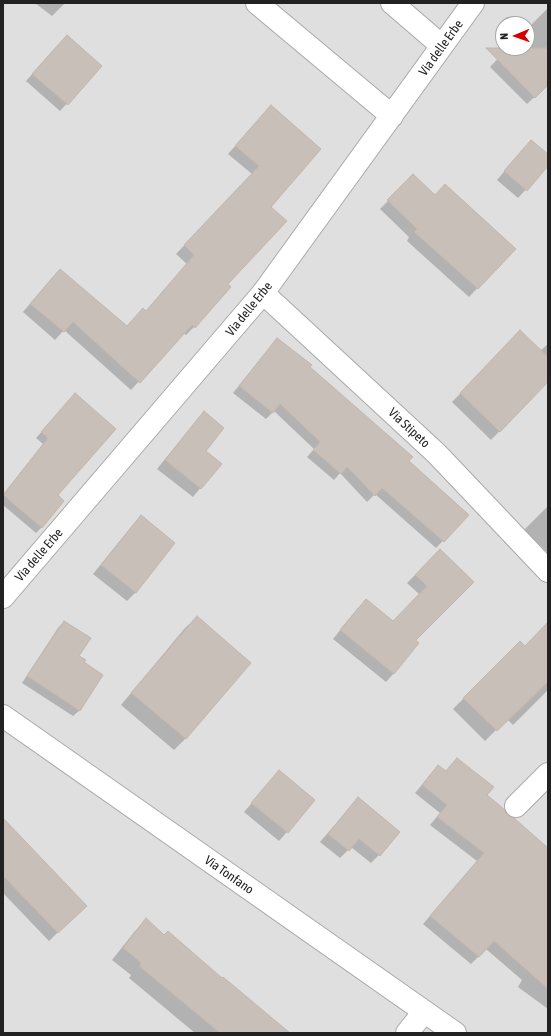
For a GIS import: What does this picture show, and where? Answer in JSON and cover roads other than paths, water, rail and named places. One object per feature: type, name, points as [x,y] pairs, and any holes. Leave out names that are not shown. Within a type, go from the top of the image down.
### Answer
[{"type":"street","points":[[257,3],[392,116]]},
{"type":"street","points":[[392,3],[442,46]]},
{"type":"street","name":"Via delle Erbe","points":[[3,597],[263,293],[473,3]]},
{"type":"street","name":"Via Stipeto","points":[[263,293],[437,454],[548,571]]},
{"type":"street","name":"Via Tonfano","points":[[3,716],[455,1033]]},
{"type":"street","points":[[516,806],[548,774]]},
{"type":"street","points":[[407,1033],[424,1012]]}]
